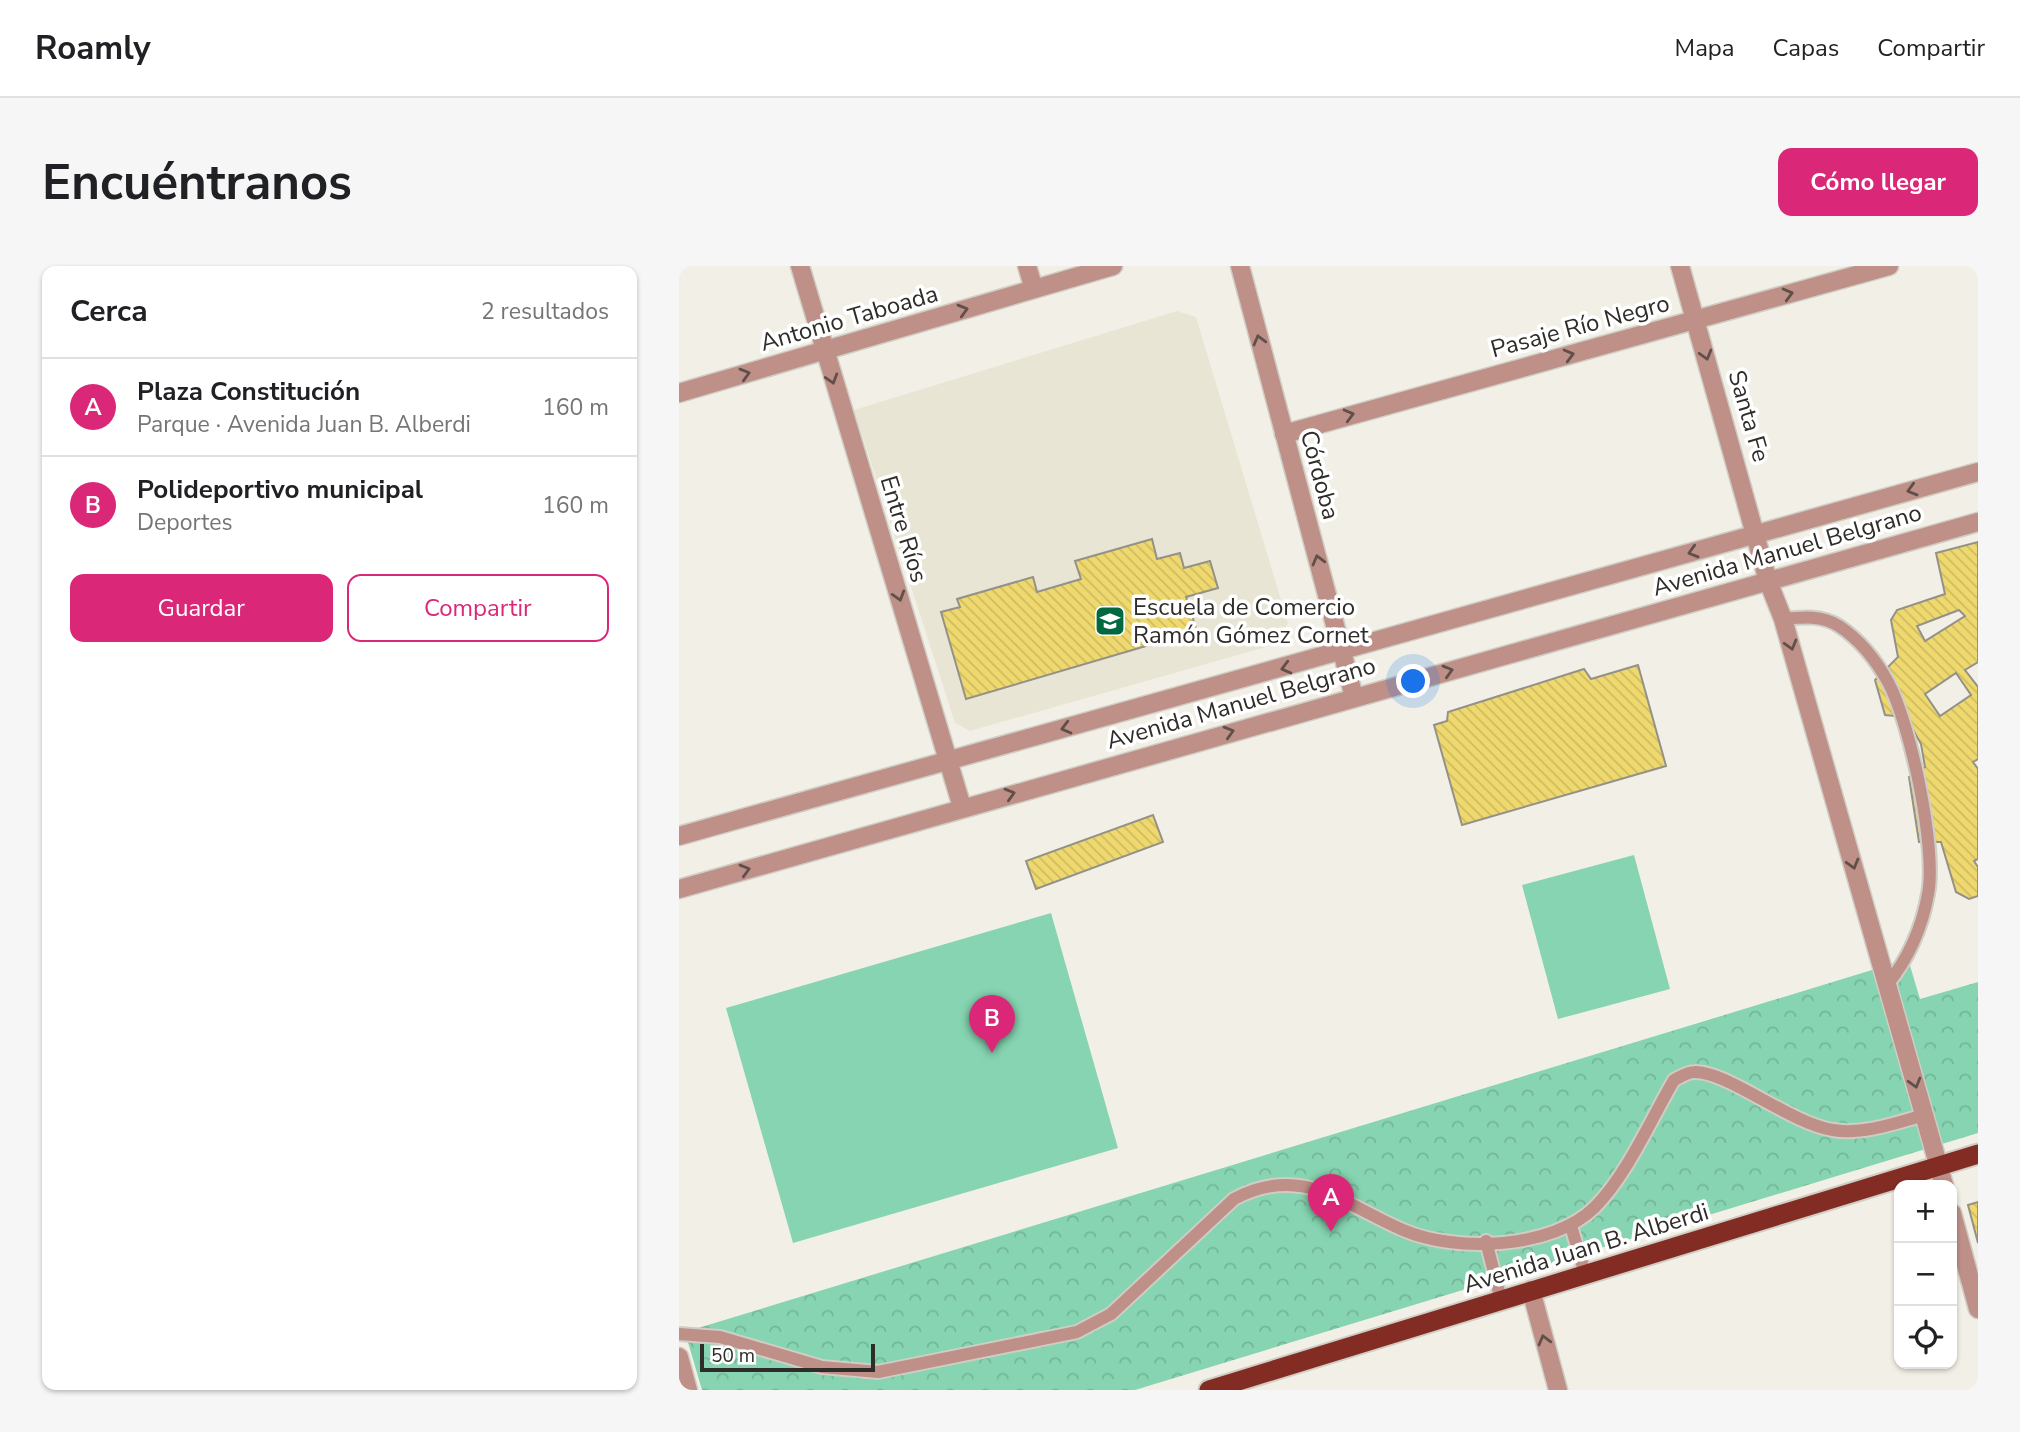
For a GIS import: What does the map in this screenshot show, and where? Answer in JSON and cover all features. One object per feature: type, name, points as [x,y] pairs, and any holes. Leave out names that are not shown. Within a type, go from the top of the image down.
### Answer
[{"type":"highway","name":"Avenida Juan B. Alberdi","points":[[1209,1390],[1978,1154]]},
{"type":"street","name":"Entre Ríos","points":[[800,266],[963,807]]},
{"type":"street","points":[[1027,266],[1034,289]]},
{"type":"street","name":"Antonio Taboada","points":[[679,393],[1113,266]]},
{"type":"street","name":"Córdoba","points":[[1240,266],[1354,697]]},
{"type":"street","name":"Santa Fe","points":[[1680,266],[1768,581],[1783,619],[1943,1180]]},
{"type":"street","name":"Pasaje Río Negro","points":[[1284,434],[1889,266]]},
{"type":"street","name":"Avenida Manuel Belgrano","points":[[679,836],[1978,472]]},
{"type":"street","name":"Avenida Manuel Belgrano","points":[[679,889],[1978,522]]},
{"type":"street","points":[[1957,1231],[1978,1309]]},
{"type":"street","points":[[1531,1290],[1557,1390]]},
{"type":"street","points":[[679,1357],[688,1390]]},
{"type":"lane","points":[[1783,619],[1816,617],[1838,625],[1867,649],[1895,697],[1919,788],[1928,855],[1929,893],[1908,959],[1887,985]]},
{"type":"lane","points":[[679,1334],[720,1337],[823,1367],[878,1372],[1077,1332],[1111,1314],[1234,1199],[1253,1189],[1284,1183],[1308,1187],[1343,1199],[1404,1231],[1439,1240],[1514,1242],[1571,1226],[1595,1207],[1612,1185],[1674,1080],[1692,1071],[1712,1075],[1788,1115],[1835,1131],[1879,1127],[1924,1115]]},
{"type":"lane","points":[[1571,1226],[1585,1274]]},
{"type":"lane","points":[[1486,1241],[1501,1300]]},
{"type":"shaded area","points":[[1177,311],[1196,317],[1288,623],[1276,644],[970,731],[955,723],[854,410]]},
{"type":"green space","points":[[1634,855],[1670,989],[1558,1019],[1522,885]]},
{"type":"green space","points":[[1051,913],[1118,1148],[793,1243],[726,1008]]},
{"type":"green space","points":[[1908,959],[1920,999],[1978,982],[1978,1133],[1135,1390],[702,1390],[685,1332]]},
{"type":"building","points":[[1152,539],[1157,559],[1180,553],[1184,568],[1210,561],[1218,588],[1186,597],[1197,631],[966,699],[941,612],[960,607],[957,599],[1033,577],[1037,592],[1081,579],[1075,561]]},
{"type":"building","points":[[1978,542],[1978,662],[1965,670],[1978,687],[1978,759],[1973,762],[1978,769],[1978,859],[1974,861],[1978,867],[1978,896],[1969,899],[1956,892],[1941,842],[1919,842],[1909,777],[1925,767],[1921,744],[1906,717],[1885,715],[1875,680],[1898,657],[1891,620],[1897,610],[1945,594],[1936,553]],"holes":[[[1959,610],[1965,616],[1925,641],[1917,626]],[[1956,673],[1971,695],[1940,716],[1925,694]]]},
{"type":"building","points":[[1638,665],[1666,766],[1462,825],[1434,725],[1447,721],[1448,712],[1584,669],[1591,679]]},
{"type":"building","points":[[1153,815],[1163,842],[1036,889],[1026,861]]},
{"type":"building","points":[[1978,1202],[1978,1243],[1968,1205]]},
{"type":"place","name":"Escuela de Comercio Ramón Gómez Cornet","points":[[1110,621]]},
{"type":"place","name":"Polideportivo municipal","points":[[992,1053]]},
{"type":"place","name":"Plaza Constitución","points":[[1331,1232]]}]
